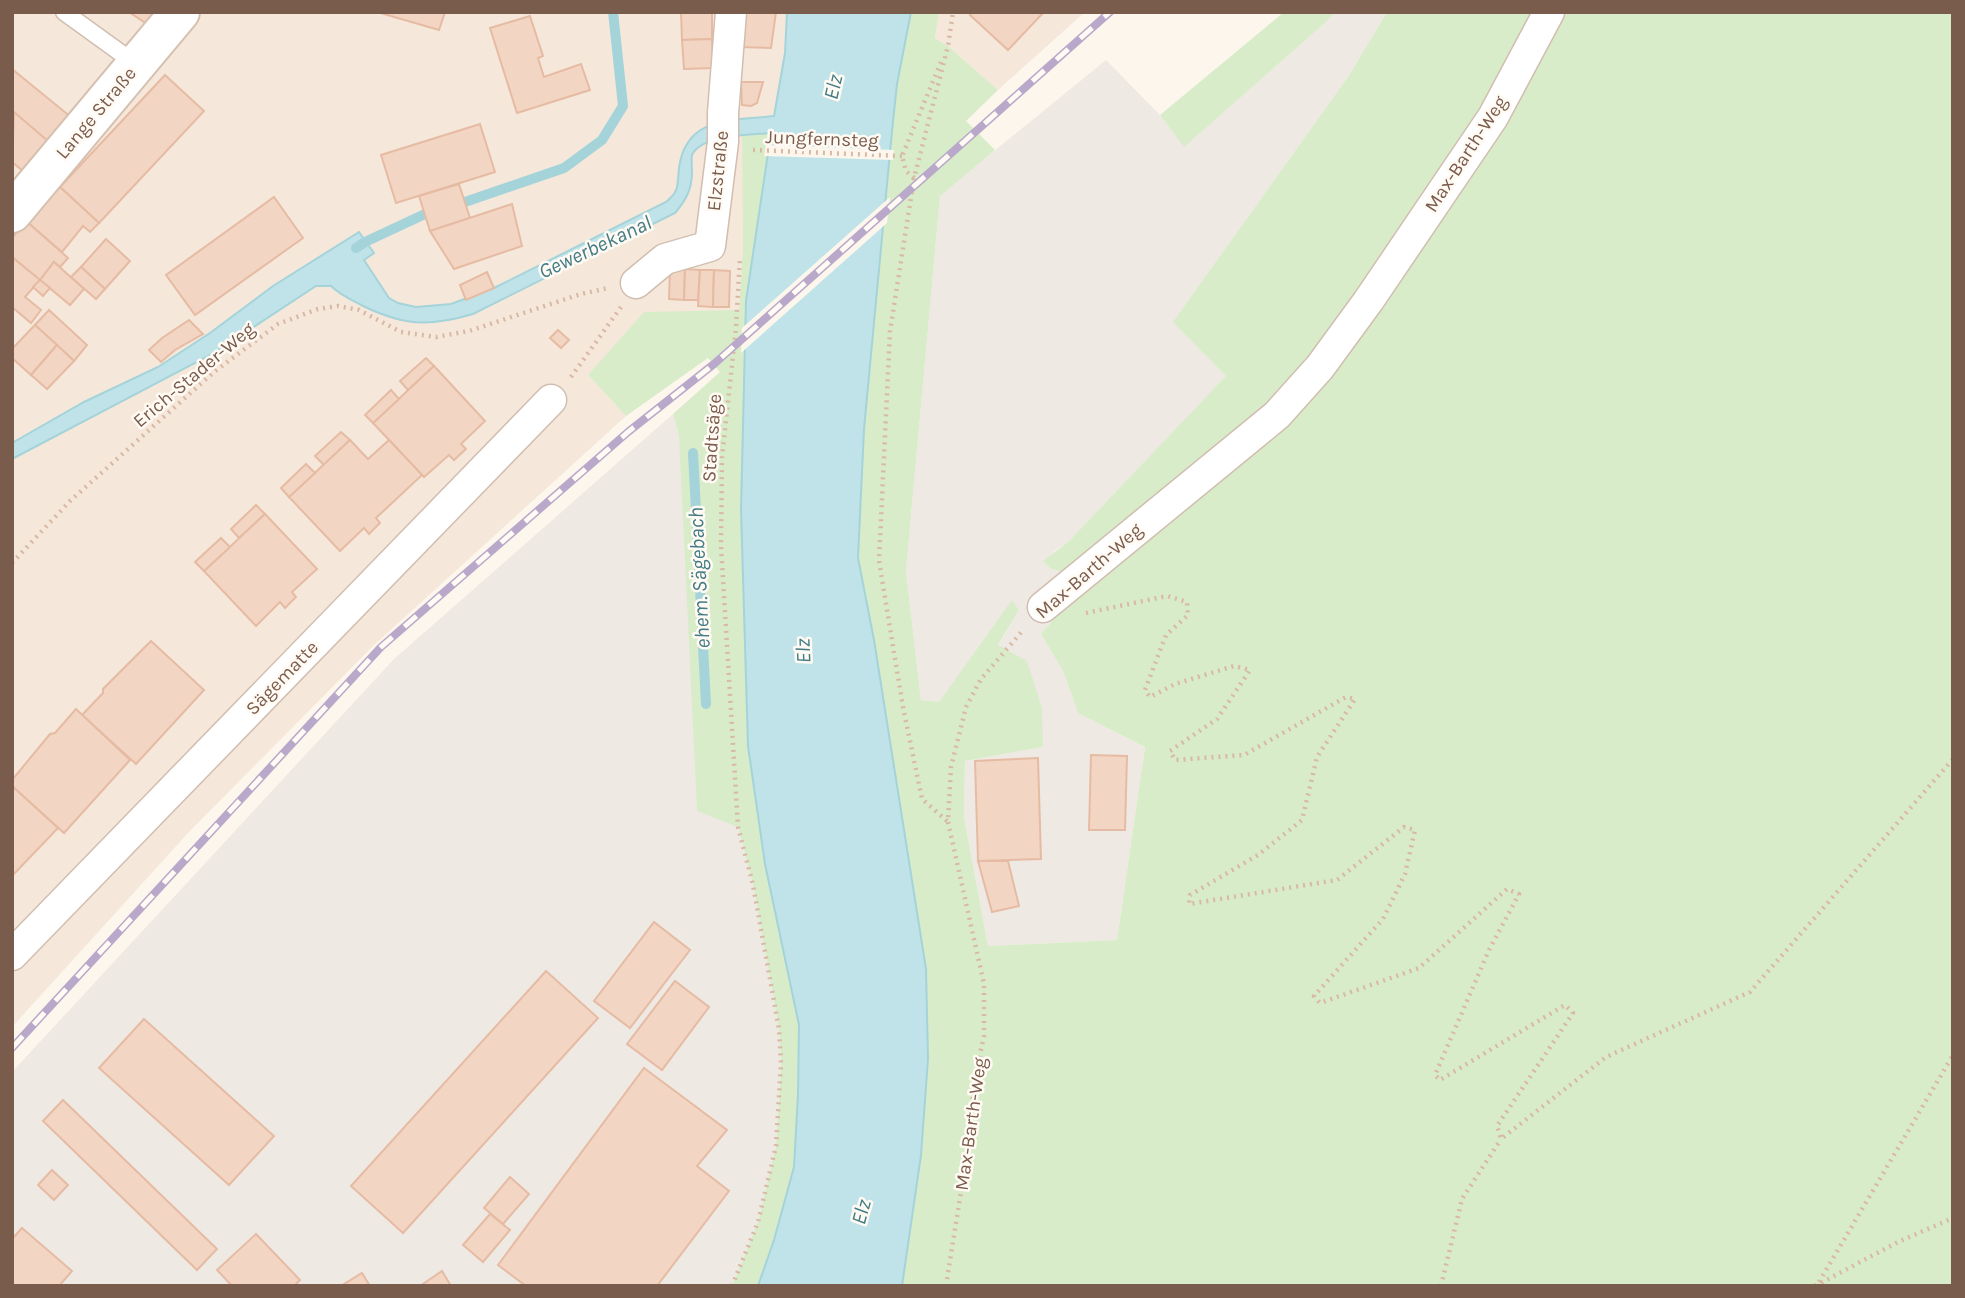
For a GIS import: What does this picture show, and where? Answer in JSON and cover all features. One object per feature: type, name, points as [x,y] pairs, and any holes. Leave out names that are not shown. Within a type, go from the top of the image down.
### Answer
[{"type":"street","name":"Lange Straße","points":[[12,213],[180,12]]},
{"type":"street","name":"Elzstraße","points":[[636,283],[665,259],[710,246],[729,137],[731,12]]},
{"type":"street","name":"Max-Barth-Weg","points":[[1043,607],[1277,415],[1320,367],[1369,300],[1493,117],[1549,12]]},
{"type":"street","name":"Sägematte","points":[[12,955],[551,400]]},
{"type":"lane","points":[[64,12],[137,65]]},
{"type":"path","points":[[948,822],[922,799],[903,707],[879,562],[890,331],[914,178],[948,46],[953,12]]},
{"type":"path","points":[[914,178],[906,172],[902,156],[948,46]]},
{"type":"path","name":"Jungfernsteg","points":[[729,137],[902,156]]},
{"type":"path","name":"Stadtsäge","points":[[732,1286],[758,1222],[776,1146],[781,1063],[779,1029],[753,885],[738,827],[721,546],[722,457],[736,328],[740,256]]},
{"type":"path","points":[[551,400],[578,368],[636,283]]},
{"type":"path","name":"Erich-Stader-Weg","points":[[12,563],[80,492],[214,372],[278,324],[318,309],[338,306],[359,310],[401,332],[436,337],[469,331],[581,294],[636,283]]},
{"type":"path","points":[[1043,607],[1069,617],[1167,596],[1187,603],[1188,615],[1166,635],[1145,690],[1150,697],[1175,684],[1234,666],[1250,670],[1217,719],[1170,751],[1175,760],[1244,755],[1346,697],[1354,699],[1317,757],[1302,820],[1258,855],[1189,895],[1189,904],[1336,880],[1404,827],[1415,830],[1405,874],[1383,919],[1314,996],[1320,1003],[1419,968],[1507,890],[1519,894],[1489,950],[1434,1075],[1440,1080],[1565,1005],[1573,1013],[1497,1126],[1501,1139]]},
{"type":"path","name":"Max-Barth-Weg","points":[[946,1286],[970,1135],[974,1082],[984,1036],[984,984],[948,822],[951,767],[966,707],[981,680],[1043,607]]},
{"type":"path","points":[[1441,1286],[1462,1199],[1501,1139],[1606,1058],[1750,992],[1953,759]]},
{"type":"path","points":[[1817,1284],[1953,1055]]},
{"type":"path","points":[[1817,1284],[1898,1241],[1953,1218]]},
{"type":"shaded area","points":[[12,12],[787,12],[785,53],[771,133],[743,245],[739,310],[588,375],[626,416],[373,646],[188,833],[12,1027]]},
{"type":"shaded area","points":[[939,12],[1085,12],[998,90],[948,46],[935,38]]},
{"type":"shaded area","points":[[1335,12],[1387,12],[1348,77],[1227,376],[1069,541],[1053,552],[1075,594],[1041,634],[1064,673],[1078,713],[1145,747],[1117,940],[988,946],[964,817],[965,761],[1043,747],[998,646],[1019,610],[1012,601],[939,703],[921,700],[906,571],[940,195],[1106,60],[1160,115],[1184,146]]},
{"type":"shaded area","points":[[673,414],[679,436],[738,827],[753,885],[779,1029],[781,1063],[776,1146],[758,1222],[732,1286],[12,1286],[12,1072],[394,659]]},
{"type":"green space","points":[[911,12],[939,12],[935,38],[948,46],[998,90],[966,121],[995,150],[940,196],[906,571],[921,700],[939,702],[1012,600],[1019,610],[998,645],[1027,661],[1042,708],[1043,747],[965,761],[964,817],[988,946],[1117,940],[1145,747],[1078,713],[1064,673],[1041,634],[1075,594],[1065,573],[1050,568],[1043,561],[1069,541],[1226,376],[1173,322],[1348,77],[1387,12],[1953,12],[1953,1286],[902,1286],[921,1155],[928,1059],[926,969],[874,640],[858,558],[864,429],[892,131],[897,84]]},
{"type":"green space","points":[[1284,12],[1335,12],[1184,147],[1160,115]]},
{"type":"green space","points":[[771,133],[746,301],[765,864],[799,1025],[798,1095],[794,1167],[774,1240],[758,1286],[732,1286],[758,1222],[776,1146],[781,1063],[779,1029],[753,885],[738,827],[697,811],[679,436],[673,414],[720,372],[708,358],[626,416],[588,375],[644,312],[739,310],[743,245],[742,136]]},
{"type":"water","name":"Elz","points":[[787,12],[911,12],[897,84],[892,131],[864,429],[858,558],[874,640],[926,969],[928,1059],[921,1155],[902,1286],[758,1286],[794,1167],[799,1025],[765,864],[748,746],[741,509],[746,301],[771,133],[728,137],[705,143],[692,155],[690,189],[675,213],[473,314],[443,321],[405,321],[363,306],[331,286],[316,286],[214,353],[12,459],[12,443],[84,402],[158,367],[210,333],[273,286],[359,232],[374,253],[364,260],[389,298],[416,307],[451,304],[494,288],[666,202],[677,187],[683,151],[691,138],[701,130],[728,121],[774,116],[785,53]]},
{"type":"pier","points":[[766,145],[894,150],[893,160],[764,156]]},
{"type":"pier","points":[[890,197],[887,223],[741,353],[742,328]]},
{"type":"building","points":[[129,12],[155,12],[147,24]]},
{"type":"building","points":[[377,12],[445,12],[439,30]]},
{"type":"building","points":[[681,12],[712,12],[712,39],[682,40]]},
{"type":"building","points":[[737,12],[776,12],[771,48],[740,47]]},
{"type":"building","points":[[972,12],[1044,12],[1008,50],[970,15]]},
{"type":"building","points":[[530,16],[543,56],[538,58],[544,77],[581,64],[590,90],[517,113],[490,28]]},
{"type":"building","points":[[712,39],[713,68],[684,69],[682,40]]},
{"type":"building","points":[[12,69],[71,117],[49,142],[12,111]]},
{"type":"building","points":[[165,75],[204,111],[99,223],[60,187]]},
{"type":"building","points":[[741,82],[763,82],[757,103],[751,106],[742,105]]},
{"type":"building","points":[[14,112],[49,142],[24,172],[12,162]]},
{"type":"building","points":[[480,124],[495,172],[396,203],[381,155]]},
{"type":"building","points":[[459,184],[470,218],[430,231],[419,196]]},
{"type":"building","points":[[60,187],[99,223],[90,232],[83,226],[62,252],[26,221]]},
{"type":"building","points":[[274,197],[303,238],[195,315],[166,275]]},
{"type":"building","points":[[512,204],[522,246],[454,269],[430,231]]},
{"type":"building","points":[[26,221],[68,258],[60,267],[54,262],[40,280],[12,257],[12,238]]},
{"type":"building","points":[[106,239],[130,261],[105,289],[81,267]]},
{"type":"building","points":[[12,257],[40,280],[25,297],[41,310],[31,323],[12,307]]},
{"type":"building","points":[[54,262],[84,289],[70,305],[40,280]]},
{"type":"building","points":[[81,267],[105,289],[96,299],[71,277]]},
{"type":"building","points":[[670,269],[685,269],[684,300],[669,299]]},
{"type":"building","points":[[685,269],[700,270],[698,300],[684,300]]},
{"type":"building","points":[[700,270],[714,270],[713,307],[698,306]]},
{"type":"building","points":[[714,270],[730,271],[729,307],[713,307]]},
{"type":"building","points":[[487,272],[494,288],[466,300],[460,285]]},
{"type":"building","points":[[40,280],[50,288],[43,296],[33,287]]},
{"type":"building","points":[[49,310],[87,345],[74,361],[35,325]]},
{"type":"building","points":[[189,320],[203,334],[175,350],[161,362],[149,350]]},
{"type":"building","points":[[35,325],[57,345],[31,375],[12,358],[12,349]]},
{"type":"building","points":[[558,330],[569,340],[561,348],[550,338]]},
{"type":"building","points":[[57,345],[74,361],[47,389],[31,375]]},
{"type":"building","points":[[426,358],[434,366],[408,390],[400,381]]},
{"type":"building","points":[[434,366],[485,421],[461,444],[466,449],[454,460],[449,455],[424,477],[373,423]]},
{"type":"building","points":[[391,390],[399,399],[373,423],[365,415]]},
{"type":"building","points":[[341,432],[350,440],[324,465],[315,456]]},
{"type":"building","points":[[350,440],[368,459],[389,440],[422,475],[376,518],[380,523],[369,534],[364,528],[340,551],[289,497]]},
{"type":"building","points":[[306,464],[315,473],[289,497],[281,488]]},
{"type":"building","points":[[256,505],[265,514],[239,538],[231,529]]},
{"type":"building","points":[[265,514],[317,569],[292,592],[296,597],[285,608],[280,602],[256,626],[204,571]]},
{"type":"building","points":[[221,538],[230,547],[204,571],[195,562]]},
{"type":"building","points":[[151,641],[204,690],[136,764],[82,715],[103,693],[103,689]]},
{"type":"building","points":[[76,709],[130,760],[64,833],[12,786],[12,780],[50,734],[55,733]]},
{"type":"building","points":[[1091,755],[1127,756],[1125,830],[1089,830]]},
{"type":"building","points":[[1038,758],[1041,859],[978,861],[975,761]]},
{"type":"building","points":[[12,786],[58,828],[12,876]]},
{"type":"building","points":[[978,861],[1008,861],[1019,906],[992,912]]},
{"type":"building","points":[[654,922],[690,950],[630,1028],[594,1001]]},
{"type":"building","points":[[546,971],[598,1018],[403,1233],[351,1186]]},
{"type":"building","points":[[675,981],[709,1007],[662,1070],[627,1044]]},
{"type":"building","points":[[144,1019],[274,1136],[229,1185],[99,1068]]},
{"type":"building","points":[[644,1068],[727,1130],[697,1166],[729,1191],[657,1286],[526,1286],[498,1265]]},
{"type":"building","points":[[63,1100],[217,1249],[197,1270],[43,1121]]},
{"type":"building","points":[[52,1170],[68,1185],[54,1200],[38,1185]]},
{"type":"building","points":[[510,1177],[529,1194],[503,1224],[484,1208]]},
{"type":"building","points":[[490,1214],[510,1230],[483,1262],[463,1245]]},
{"type":"building","points":[[22,1228],[72,1271],[59,1286],[12,1286],[12,1239]]},
{"type":"building","points":[[256,1234],[300,1280],[294,1286],[232,1286],[217,1270]]},
{"type":"building","points":[[442,1271],[451,1286],[420,1286]]},
{"type":"building","points":[[362,1273],[370,1286],[341,1286]]},
{"type":"waterway","name":"Gewerbekanal","points":[[465,202],[564,168],[602,140],[623,106],[613,12]]},
{"type":"waterway","name":"Gewerbekanal","points":[[356,248],[425,214]]},
{"type":"waterway","name":"ehem. Sägebach","points":[[693,453],[706,704]]},
{"type":"railway","points":[[12,1048],[381,647],[628,432],[714,364],[1110,12]]}]
